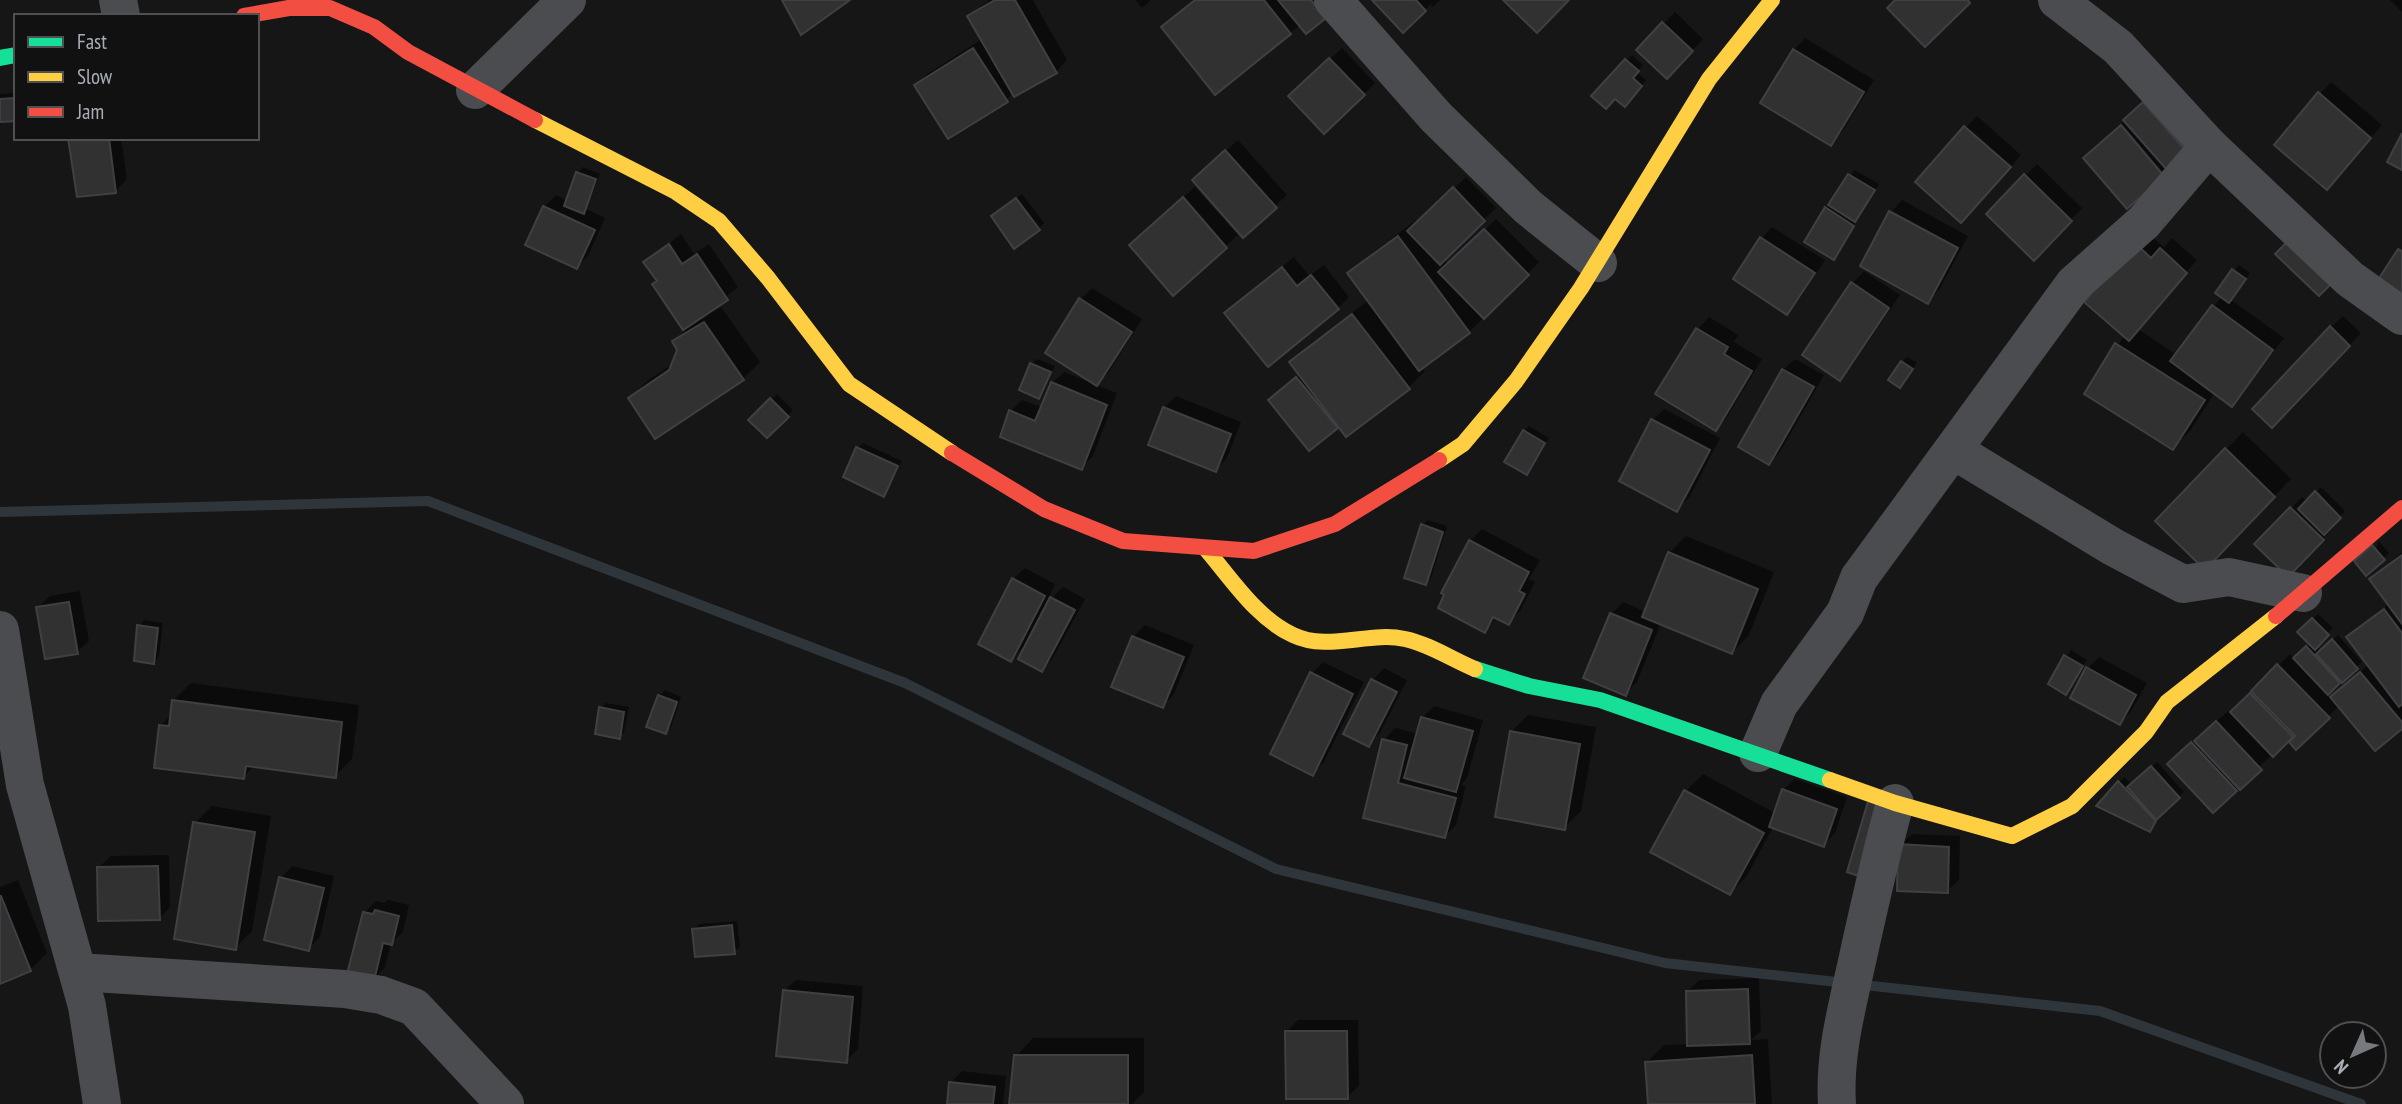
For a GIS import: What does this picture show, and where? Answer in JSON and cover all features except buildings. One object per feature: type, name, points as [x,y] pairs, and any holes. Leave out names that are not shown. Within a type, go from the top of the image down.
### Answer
[{"type":"street","points":[[475,90],[567,0]]},
{"type":"street","points":[[1333,0],[1445,126],[1528,207],[1598,263]]},
{"type":"street","points":[[255,14],[289,8],[330,8],[374,27],[408,52],[475,90],[676,192],[719,221],[768,278],[849,384],[919,433],[1044,509],[1123,541],[1254,551],[1335,524],[1398,488],[1463,444],[1516,381],[1598,263],[1709,79],[1772,0]]},
{"type":"street","points":[[2057,0],[2118,47],[2209,146],[2350,279],[2402,316]]},
{"type":"street","points":[[1758,753],[1779,704],[1844,613],[1859,578],[2074,284],[2144,222],[2209,146]]},
{"type":"street","points":[[1953,450],[2113,547],[2183,583],[2229,577],[2303,593]]},
{"type":"street","points":[[1205,548],[1263,615],[1294,636],[1331,642],[1372,637],[1406,639],[1479,671],[1529,686],[1600,701],[1758,753],[1895,803],[2012,836],[2072,806],[2146,732],[2167,702],[2235,651],[2402,508]]},
{"type":"street","points":[[0,630],[15,808],[78,972],[87,1006],[102,1104]]},
{"type":"street","points":[[1837,1104],[1835,1082],[1842,1029],[1877,869],[1895,803]]},
{"type":"street","points":[[78,972],[345,989],[381,995],[414,1007],[505,1104]]},
{"type":"waterway","points":[[0,512],[428,501],[905,683],[1276,869],[1665,963],[2100,1011],[2361,1104]]},
{"type":"traffic: fast","points":[[0,58],[14,55]]},
{"type":"traffic: fast","points":[[1475,669],[1529,686],[1600,700],[1830,780]]},
{"type":"traffic: slow","points":[[1439,460],[1463,444],[1516,381],[1581,288],[1709,79],[1772,0]]},
{"type":"traffic: slow","points":[[535,120],[676,192],[719,221],[768,278],[849,384],[952,453]]},
{"type":"traffic: slow","points":[[1205,548],[1256,608],[1293,635],[1320,642],[1377,637],[1405,639],[1432,648],[1475,669]]},
{"type":"traffic: slow","points":[[1830,780],[1895,803],[2012,836],[2072,806],[2146,732],[2167,702],[2276,616]]},
{"type":"traffic: jam","points":[[255,14],[289,8],[330,8],[374,27],[408,52],[535,120]]},
{"type":"traffic: jam","points":[[952,453],[1044,509],[1123,541],[1254,551],[1335,524],[1439,460]]},
{"type":"traffic: jam","points":[[2276,616],[2402,508]]}]
